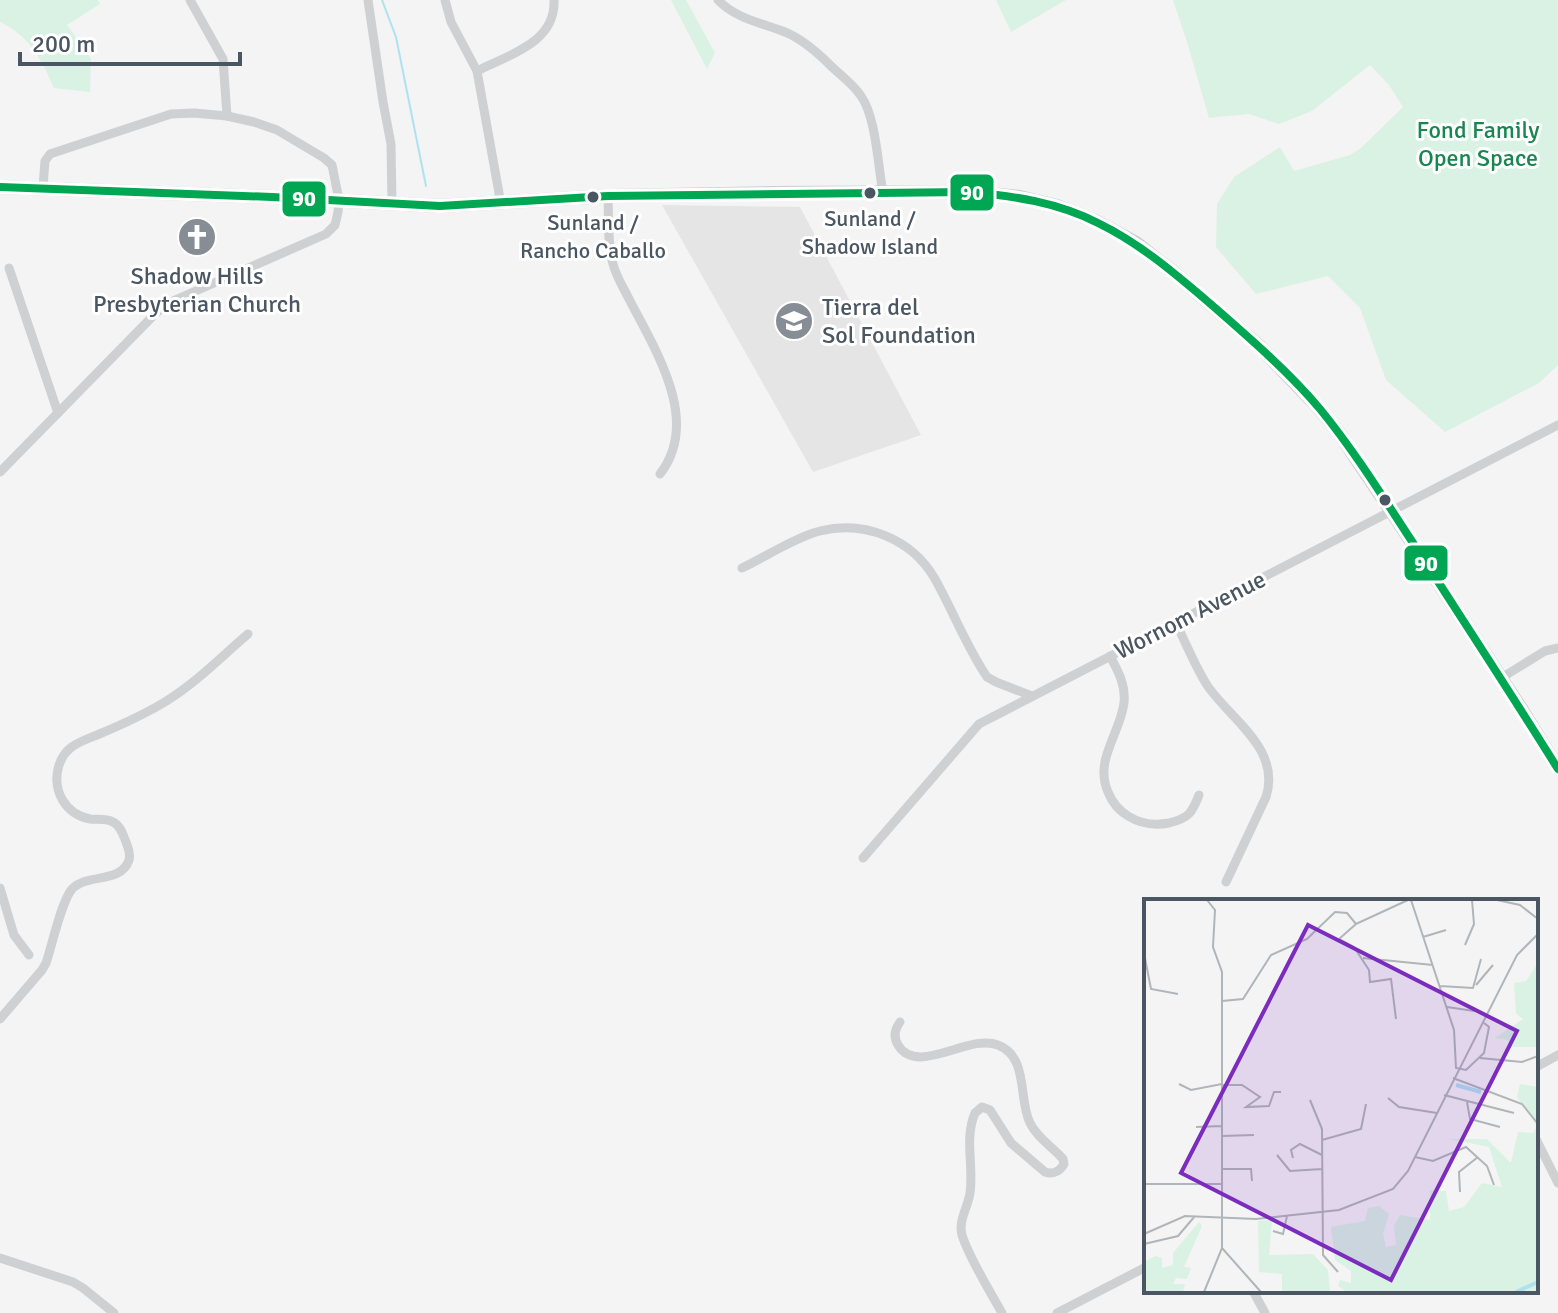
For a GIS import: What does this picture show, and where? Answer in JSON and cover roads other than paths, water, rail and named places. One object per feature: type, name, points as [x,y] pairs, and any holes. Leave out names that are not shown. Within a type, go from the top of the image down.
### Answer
[{"type":"main road","points":[[0,187],[440,206],[608,196],[969,192],[1020,197],[1057,206],[1097,222],[1136,243],[1254,340],[1293,379],[1339,433],[1558,769]]},
{"type":"street","points":[[190,0],[223,59],[227,116]]},
{"type":"street","points":[[368,0],[391,144],[392,203]]},
{"type":"street","points":[[445,0],[451,22],[477,71],[501,204]]},
{"type":"street","points":[[477,71],[543,35],[554,15],[554,0]]},
{"type":"street","points":[[718,0],[739,15],[800,40],[859,93],[870,117],[883,193]]},
{"type":"street","points":[[0,472],[166,304],[326,234],[335,225],[339,200],[332,165],[324,158],[277,130],[254,122],[194,113],[171,114],[50,154],[45,161],[43,187]]},
{"type":"street","points":[[608,196],[613,265],[666,372],[674,399],[674,441],[668,463],[660,474]]},
{"type":"street","points":[[9,268],[58,413]]},
{"type":"street","name":"Wornom Avenue","points":[[863,858],[979,724],[1558,425]]},
{"type":"street","points":[[742,568],[817,532],[847,528],[880,533],[908,548],[926,567],[987,677],[1032,696]]},
{"type":"street","points":[[1175,621],[1207,686],[1254,739],[1266,761],[1269,775],[1266,797],[1226,882]]},
{"type":"street","points":[[0,1019],[46,963],[70,891],[83,881],[116,873],[126,866],[129,859],[130,853],[117,824],[81,816],[71,810],[58,794],[56,783],[61,758],[74,744],[168,700],[248,634]]},
{"type":"street","points":[[1501,678],[1545,651],[1558,648]]},
{"type":"street","points":[[1110,656],[1121,677],[1124,700],[1104,763],[1104,781],[1110,797],[1124,814],[1147,824],[1162,825],[1182,820],[1193,811],[1199,795]]},
{"type":"street","points":[[0,888],[14,935],[29,955]]},
{"type":"street","points":[[900,1022],[896,1030],[896,1043],[906,1053],[917,1057],[982,1043],[997,1044],[1006,1051],[1020,1072],[1030,1124],[1063,1159],[1064,1164],[1058,1171],[1045,1172],[1011,1143],[990,1110],[982,1107],[975,1113],[969,1138],[970,1191],[961,1232],[1002,1313]]},
{"type":"street","points":[[1538,1066],[1558,1055]]},
{"type":"street","points":[[1538,1143],[1558,1183]]},
{"type":"street","points":[[0,1258],[73,1282],[114,1313]]},
{"type":"street","points":[[1057,1313],[1144,1268]]},
{"type":"street","points":[[1254,1293],[1265,1313]]},
{"type":"waterway","points":[[382,0],[396,37],[426,186]]},
{"type":"place","name":"Sunland / Shadow Island","points":[[870,193]]},
{"type":"place","name":"Sunland / Rancho Caballo","points":[[593,197]]},
{"type":"place","name":"Shadow Hills Presbyterian Church","points":[[197,237]]},
{"type":"place","name":"Tierra del Sol Foundation","points":[[794,321]]},
{"type":"park label","name":"Fond Family Open Space","points":[[1478,144]]}]
